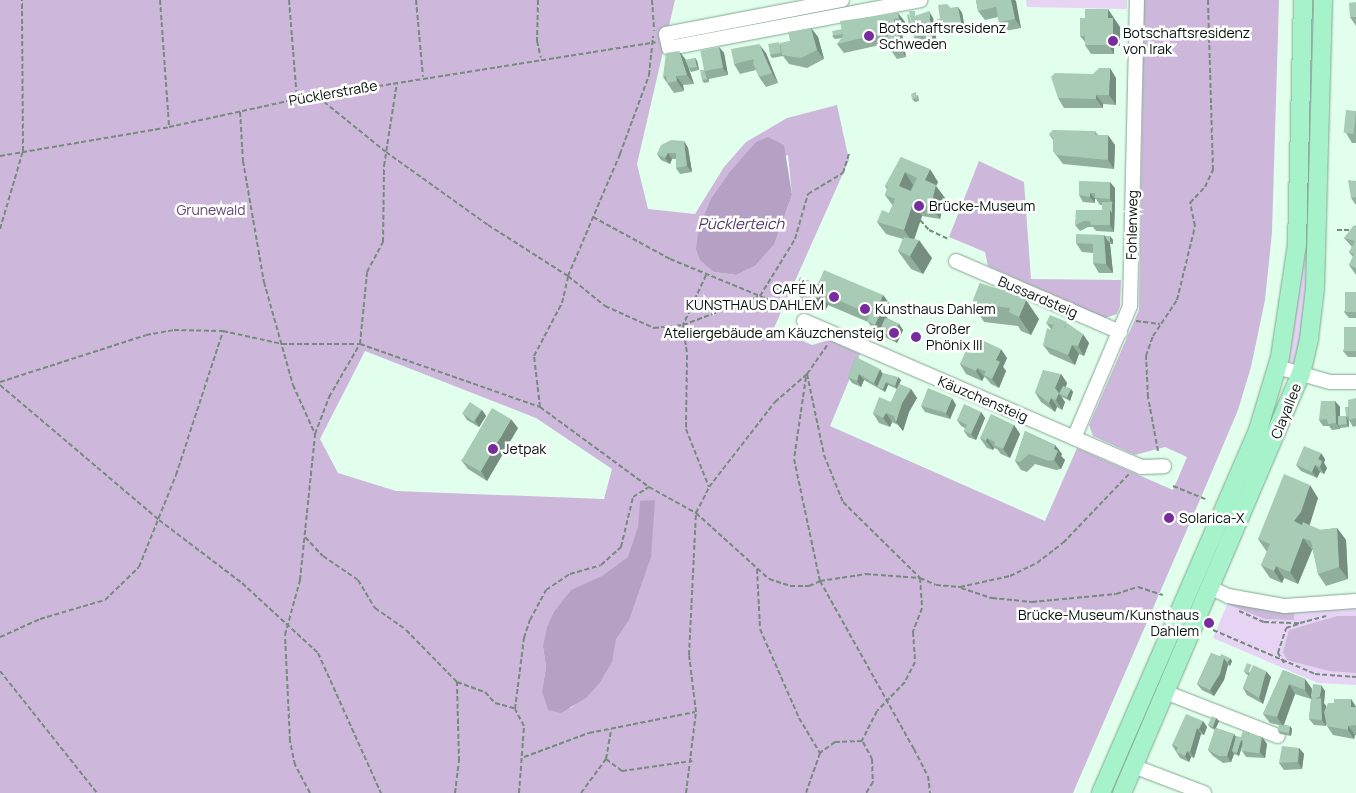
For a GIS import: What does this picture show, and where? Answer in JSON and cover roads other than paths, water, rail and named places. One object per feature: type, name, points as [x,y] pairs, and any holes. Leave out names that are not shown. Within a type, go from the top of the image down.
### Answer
[{"type":"main road","name":"Clayallee","points":[[1101,793],[1258,430],[1277,367],[1290,305],[1297,245],[1303,0]]},
{"type":"main road","name":"Clayallee","points":[[1122,793],[1301,374],[1309,339],[1315,288],[1323,0]]},
{"type":"street","points":[[842,0],[779,6],[666,34],[669,48],[920,0]]},
{"type":"street","name":"Fohlenweg","points":[[1074,438],[1130,306],[1137,0]]},
{"type":"street","points":[[779,6],[782,26]]},
{"type":"street","name":"Bussardsteig","points":[[956,261],[1120,332]]},
{"type":"street","name":"Käuzchensteig","points":[[804,321],[1141,467],[1164,466]]},
{"type":"street","points":[[1277,367],[1330,382],[1356,382]]},
{"type":"street","points":[[1210,588],[1228,596],[1285,606],[1356,600]]},
{"type":"street","points":[[1165,692],[1278,736]]},
{"type":"street","points":[[1133,766],[1204,793]]},
{"type":"water","name":"Pücklerteich","points":[[768,137],[784,145],[792,195],[774,245],[755,266],[736,275],[714,272],[700,260],[696,249],[699,227],[711,198],[728,174],[756,142]]},
{"type":"water","points":[[655,500],[651,557],[629,620],[616,639],[612,662],[599,684],[586,698],[561,713],[548,710],[542,691],[546,667],[543,647],[547,627],[554,612],[571,590],[602,576],[628,557],[638,527],[640,501]]},
{"type":"place","name":"Botschaftsresidenz Schweden","points":[[869,36]]},
{"type":"place","name":"Botschaftsresidenz von Irak","points":[[1113,41]]},
{"type":"place","name":"Brücke-Museum","points":[[919,206]]},
{"type":"place","name":"CAFÉ IM KUNSTHAUS DAHLEM","points":[[834,297]]},
{"type":"place","name":"Kunsthaus Dahlem","points":[[865,309]]},
{"type":"place","name":"Ateliergebäude am Käuzchensteig","points":[[894,333]]},
{"type":"place","name":"Großer Phönix III","points":[[916,337]]},
{"type":"place","name":"Jetpak","points":[[493,449]]},
{"type":"place","name":"Solarica-X","points":[[1169,518]]},
{"type":"place","name":"Brücke-Museum/Kunsthaus Dahlem","points":[[1209,623]]},
{"type":"park label","name":"Grunewald","points":[[211,210]]}]
